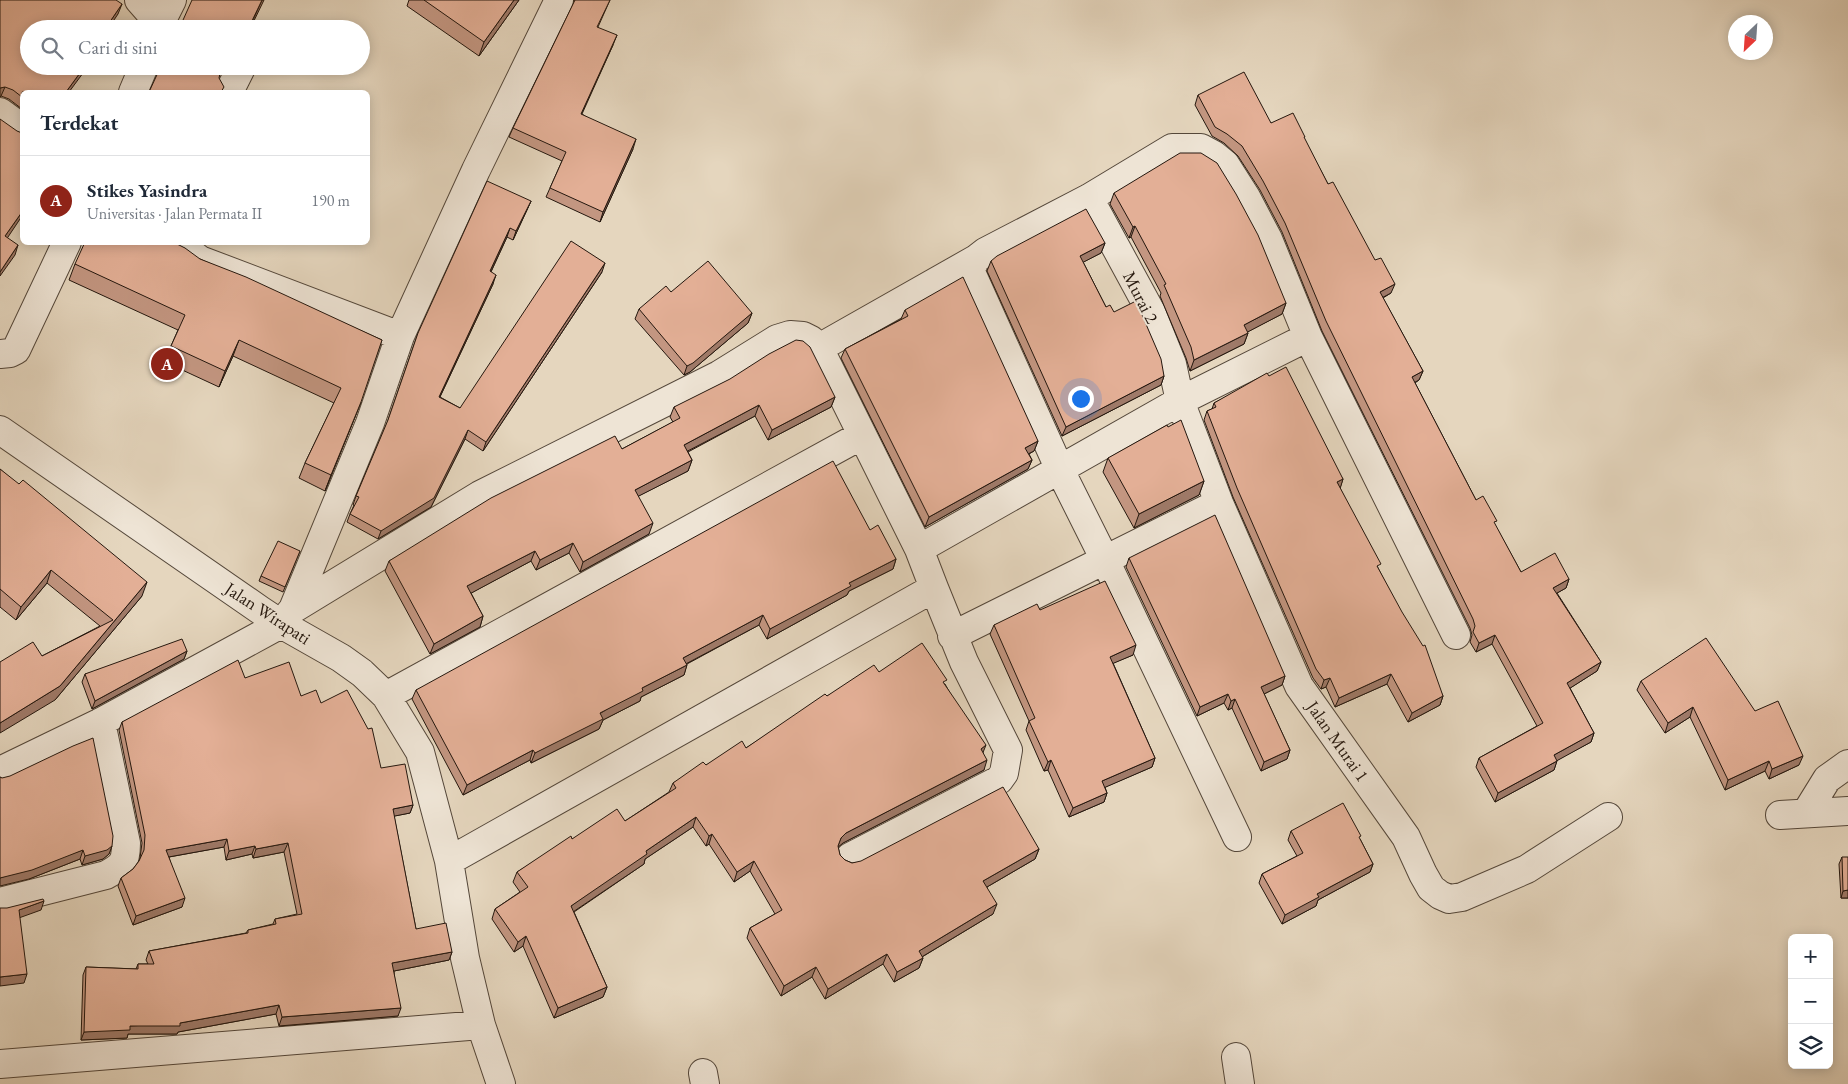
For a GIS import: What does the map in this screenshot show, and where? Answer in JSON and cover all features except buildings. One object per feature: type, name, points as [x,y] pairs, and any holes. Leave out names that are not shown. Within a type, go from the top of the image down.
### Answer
[{"type":"street","points":[[140,0],[154,20]]},
{"type":"street","points":[[162,20],[172,0]]},
{"type":"street","points":[[287,616],[370,422],[400,336],[476,170],[559,0]]},
{"type":"street","points":[[133,90],[140,75]]},
{"type":"street","points":[[230,90],[238,75]]},
{"type":"street","points":[[0,112],[20,127]]},
{"type":"street","points":[[819,348],[976,259],[985,252],[1089,198],[1172,148],[1201,148],[1225,164],[1255,214],[1268,239],[1308,337],[1456,635]]},
{"type":"street","name":"Murai 2","points":[[1089,198],[1151,312],[1172,364],[1180,401]]},
{"type":"street","points":[[0,354],[16,350],[66,245]]},
{"type":"street","points":[[181,245],[200,260],[400,336]]},
{"type":"street","points":[[976,259],[970,270],[1060,470],[1106,560],[1237,838]]},
{"type":"street","points":[[0,772],[102,722],[287,616],[480,496],[719,375],[777,339],[790,335],[803,336],[811,340],[819,348],[919,549],[952,636],[1008,750],[1004,773],[999,780],[850,857]]},
{"type":"street","points":[[919,549],[1180,401],[1308,337]]},
{"type":"street","name":"Jalan Murai 1","points":[[1180,401],[1219,503],[1299,686],[1406,837],[1431,888],[1449,899],[1462,897],[1528,869],[1608,817]]},
{"type":"street","name":"Jalan Wirapati","points":[[0,430],[287,616],[362,673],[386,696],[420,752],[449,861],[465,958],[481,1025],[501,1084]]},
{"type":"street","points":[[386,696],[862,435]]},
{"type":"street","points":[[952,636],[1219,503]]},
{"type":"street","points":[[449,861],[934,588]]},
{"type":"street","points":[[0,902],[106,874],[118,868],[126,857],[126,843],[102,722]]},
{"type":"street","points":[[1848,764],[1826,779],[1793,814],[1848,811]]},
{"type":"street","points":[[0,1064],[481,1025]]},
{"type":"street","points":[[1236,1057],[1240,1084]]},
{"type":"place","name":"Stikes Yasindra","points":[[167,364]]}]
